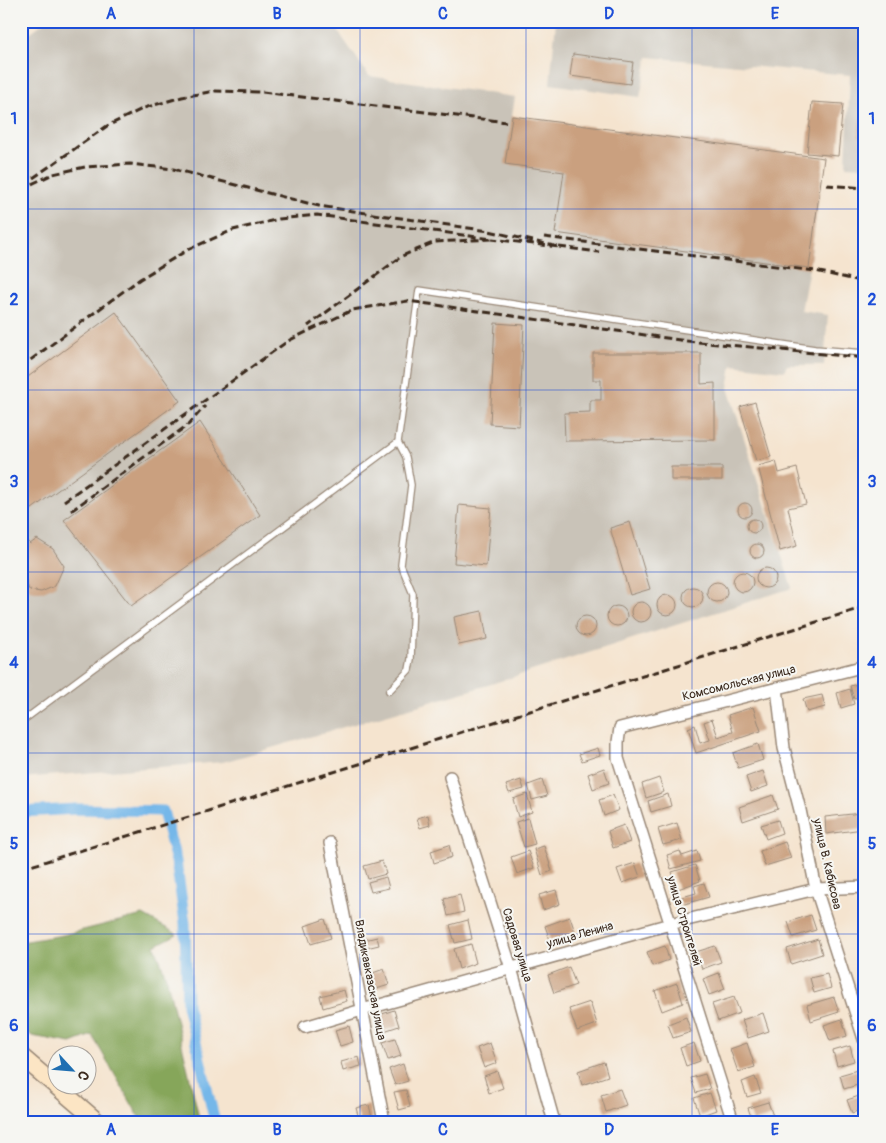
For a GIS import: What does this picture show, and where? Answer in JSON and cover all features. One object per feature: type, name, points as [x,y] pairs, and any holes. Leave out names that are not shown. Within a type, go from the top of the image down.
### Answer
[{"type":"main road","points":[[21,1056],[98,1122]]},
{"type":"street","name":"Комсомольская улица","points":[[620,728],[865,666]]},
{"type":"street","name":"улица В. Кабисова","points":[[777,688],[784,748],[800,810],[816,889],[865,1042]]},
{"type":"street","name":"улица Строителей","points":[[620,728],[618,758],[733,1122]]},
{"type":"street","name":"Садовая улица","points":[[450,777],[511,968],[554,1122]]},
{"type":"street","name":"Владикавказская улица","points":[[330,843],[384,1122]]},
{"type":"street","name":"улица Ленина","points":[[306,1027],[670,924],[816,889],[865,887]]},
{"type":"street","points":[[21,1119],[24,1122]]},
{"type":"lane","points":[[389,691],[409,670],[411,659],[413,594],[401,565],[411,485],[406,457],[398,442],[419,290],[815,349],[865,353]]},
{"type":"lane","points":[[21,722],[398,442]]},
{"type":"shaded area","points":[[46,21],[331,21],[369,76],[515,97],[512,116],[824,158],[809,268],[801,311],[828,315],[824,365],[787,365],[784,371],[732,365],[728,388],[792,588],[472,690],[223,762],[21,778],[21,39]]},
{"type":"shaded area","points":[[556,21],[865,21],[865,167],[846,166],[850,75],[648,57],[640,97],[550,84]]},
{"type":"green space","points":[[143,915],[177,934],[155,946],[167,980],[200,1122],[142,1122],[92,1035],[71,1043],[32,1036],[21,1027],[21,942],[63,935]]},
{"type":"building","points":[[865,21],[865,26],[836,22]]},
{"type":"building","points":[[573,54],[633,62],[630,84],[570,76]]},
{"type":"building","points":[[812,102],[843,104],[838,156],[807,153]]},
{"type":"building","points":[[862,109],[865,110],[865,138],[858,137]]},
{"type":"building","points":[[512,116],[824,158],[809,268],[555,233],[564,172],[505,164]]},
{"type":"building","points":[[116,312],[180,401],[21,517],[21,382]]},
{"type":"building","points":[[495,323],[524,325],[519,426],[490,424]]},
{"type":"building","points":[[593,353],[701,353],[701,384],[715,383],[715,440],[565,441],[564,413],[590,412],[590,400],[601,400],[601,380],[593,380]]},
{"type":"building","points":[[755,402],[771,457],[756,461],[740,407]]},
{"type":"building","points":[[200,422],[260,515],[131,606],[64,520]]},
{"type":"building","points":[[776,461],[779,473],[797,468],[806,504],[788,508],[797,546],[780,551],[758,466]]},
{"type":"building","points":[[671,467],[722,467],[722,480],[671,480]]},
{"type":"building","points":[[742,503],[748,503],[752,510],[748,517],[742,517],[738,513],[738,507]]},
{"type":"building","points":[[459,505],[491,508],[486,566],[454,563]]},
{"type":"building","points":[[751,519],[757,519],[761,526],[757,533],[751,533],[747,529],[747,523]]},
{"type":"building","points":[[630,522],[650,589],[630,595],[610,528]]},
{"type":"building","points":[[21,534],[30,544],[37,539],[53,549],[64,566],[55,586],[41,592],[29,590],[22,569],[26,555],[21,549]]},
{"type":"building","points":[[754,544],[760,544],[764,551],[760,558],[754,558],[750,554],[750,548]]},
{"type":"building","points":[[766,568],[773,571],[776,578],[773,585],[766,588],[759,585],[756,578],[759,571]]},
{"type":"building","points":[[743,572],[750,575],[753,582],[750,589],[743,592],[736,589],[733,582],[736,575]]},
{"type":"building","points":[[717,582],[724,585],[727,592],[724,599],[717,602],[710,599],[707,592],[710,585]]},
{"type":"building","points":[[693,587],[700,590],[703,597],[700,604],[693,607],[686,604],[683,597],[686,590]]},
{"type":"building","points":[[667,595],[674,598],[677,605],[674,612],[667,615],[660,612],[657,605],[660,598]]},
{"type":"building","points":[[641,602],[648,605],[651,612],[648,619],[641,622],[634,619],[631,612],[634,605]]},
{"type":"building","points":[[617,606],[624,609],[627,616],[624,623],[617,626],[610,623],[607,616],[610,609]]},
{"type":"building","points":[[482,611],[487,639],[459,645],[454,617]]},
{"type":"building","points":[[586,616],[593,619],[596,626],[593,633],[586,636],[579,633],[576,626],[579,619]]},
{"type":"building","points":[[865,682],[865,696],[854,699],[850,686]]},
{"type":"building","points":[[850,689],[854,704],[841,708],[837,693]]},
{"type":"building","points":[[822,695],[825,707],[807,712],[803,699]]},
{"type":"building","points":[[753,707],[761,731],[696,753],[688,728],[695,725],[700,743],[710,740],[704,722],[712,719],[718,737],[733,732],[728,715]]},
{"type":"building","points":[[758,744],[763,760],[738,768],[733,753]]},
{"type":"building","points":[[598,748],[600,755],[582,761],[579,754]]},
{"type":"building","points":[[604,768],[609,783],[593,789],[588,774]]},
{"type":"building","points":[[763,771],[768,786],[751,792],[746,777]]},
{"type":"building","points":[[659,778],[664,792],[646,798],[642,784]]},
{"type":"building","points":[[521,780],[524,789],[509,793],[506,785]]},
{"type":"building","points":[[542,780],[547,796],[532,800],[528,785]]},
{"type":"building","points":[[527,794],[532,812],[518,817],[513,799]]},
{"type":"building","points":[[668,794],[671,806],[651,812],[648,801]]},
{"type":"building","points":[[613,795],[619,810],[604,816],[599,800]]},
{"type":"building","points":[[773,795],[778,809],[743,821],[739,807]]},
{"type":"building","points":[[861,813],[863,829],[826,834],[825,817]]},
{"type":"building","points":[[428,815],[430,825],[420,828],[417,818]]},
{"type":"building","points":[[528,818],[535,844],[524,847],[516,822]]},
{"type":"building","points":[[778,820],[782,833],[766,839],[761,825]]},
{"type":"building","points":[[677,823],[682,840],[663,845],[658,829]]},
{"type":"building","points":[[624,825],[630,842],[613,848],[608,831]]},
{"type":"building","points":[[785,842],[791,858],[765,866],[760,851]]},
{"type":"building","points":[[449,845],[452,857],[434,863],[431,851]]},
{"type":"building","points":[[544,846],[552,871],[542,875],[534,849]]},
{"type":"building","points":[[528,851],[534,868],[517,874],[511,857]]},
{"type":"building","points":[[680,851],[682,856],[697,851],[700,861],[671,869],[667,855]]},
{"type":"building","points":[[382,861],[386,874],[368,879],[364,866]]},
{"type":"building","points":[[635,863],[640,877],[622,883],[617,869]]},
{"type":"building","points":[[695,865],[700,881],[678,889],[672,872]]},
{"type":"building","points":[[386,877],[389,888],[371,892],[368,882]]},
{"type":"building","points":[[704,883],[709,897],[681,905],[679,898],[696,893],[694,886]]},
{"type":"building","points":[[556,890],[560,904],[543,910],[539,895]]},
{"type":"building","points":[[460,895],[464,912],[448,916],[444,899]]},
{"type":"building","points":[[811,915],[816,930],[793,937],[788,922]]},
{"type":"building","points":[[570,917],[575,932],[550,940],[545,926]]},
{"type":"building","points":[[325,919],[331,938],[311,944],[305,926]]},
{"type":"building","points":[[468,920],[472,939],[455,943],[450,925]]},
{"type":"building","points":[[377,937],[379,945],[362,949],[360,941]]},
{"type":"building","points":[[818,939],[822,954],[791,964],[787,949]]},
{"type":"building","points":[[471,944],[476,963],[459,969],[454,949]]},
{"type":"building","points":[[665,946],[669,960],[652,966],[647,952]]},
{"type":"building","points":[[715,946],[721,962],[702,969],[696,952]]},
{"type":"building","points":[[569,967],[576,985],[554,993],[548,975]]},
{"type":"building","points":[[384,969],[389,985],[373,990],[367,975]]},
{"type":"building","points":[[719,973],[725,989],[709,995],[703,979]]},
{"type":"building","points":[[827,974],[831,988],[814,993],[810,978]]},
{"type":"building","points":[[677,983],[683,1003],[662,1011],[655,991]]},
{"type":"building","points":[[344,990],[347,1001],[323,1008],[320,996]]},
{"type":"building","points":[[734,997],[740,1013],[718,1021],[712,1004]]},
{"type":"building","points":[[834,997],[839,1012],[811,1021],[807,1005]]},
{"type":"building","points":[[590,1002],[597,1024],[577,1031],[569,1009]]},
{"type":"building","points":[[394,1010],[399,1026],[381,1032],[376,1016]]},
{"type":"building","points":[[763,1013],[769,1031],[748,1038],[742,1020]]},
{"type":"building","points":[[686,1017],[691,1032],[673,1038],[668,1024]]},
{"type":"building","points":[[842,1019],[847,1036],[830,1041],[824,1025]]},
{"type":"building","points":[[349,1026],[353,1042],[340,1046],[335,1030]]},
{"type":"building","points":[[395,1039],[401,1056],[388,1060],[382,1043]]},
{"type":"building","points":[[490,1043],[497,1063],[484,1068],[477,1048]]},
{"type":"building","points":[[694,1043],[700,1061],[686,1066],[680,1048]]},
{"type":"building","points":[[747,1043],[755,1067],[738,1072],[730,1049]]},
{"type":"building","points":[[850,1046],[854,1061],[837,1066],[833,1051]]},
{"type":"building","points":[[359,1057],[361,1066],[343,1071],[341,1062]]},
{"type":"building","points":[[604,1062],[608,1076],[582,1085],[578,1071]]},
{"type":"building","points":[[403,1064],[408,1081],[395,1085],[389,1069]]},
{"type":"building","points":[[857,1070],[861,1084],[844,1089],[840,1075]]},
{"type":"building","points":[[497,1071],[503,1088],[489,1093],[484,1076]]},
{"type":"building","points":[[705,1074],[710,1089],[696,1093],[691,1078]]},
{"type":"building","points":[[755,1077],[761,1093],[747,1097],[742,1082]]},
{"type":"building","points":[[620,1089],[626,1105],[606,1112],[601,1095]]},
{"type":"building","points":[[406,1090],[410,1107],[399,1110],[394,1092]]},
{"type":"building","points":[[710,1093],[716,1110],[700,1116],[694,1098]]},
{"type":"building","points":[[865,1094],[865,1108],[852,1113],[847,1100]]},
{"type":"building","points":[[768,1102],[773,1116],[753,1122],[748,1108]]},
{"type":"building","points":[[369,1105],[373,1122],[360,1122],[356,1108]]},
{"type":"waterway","points":[[21,812],[77,809],[163,811],[176,861],[185,923],[187,1005],[215,1122]]},
{"type":"railway","points":[[33,178],[107,126],[144,108],[182,97],[215,91],[262,92],[506,122]]},
{"type":"railway","points":[[21,189],[53,174],[85,167],[130,164],[173,169],[319,206],[489,231],[559,247],[492,239]]},
{"type":"railway","points":[[826,185],[865,188]]},
{"type":"railway","points":[[21,367],[140,279],[189,249],[233,230],[279,219],[317,215],[492,239],[435,242],[402,256],[308,326]]},
{"type":"railway","points":[[544,237],[815,271],[865,282]]},
{"type":"railway","points":[[559,247],[599,252]]},
{"type":"railway","points":[[64,501],[288,341],[352,310],[408,301],[687,341],[865,358]]},
{"type":"railway","points":[[71,511],[189,424],[205,406]]},
{"type":"railway","points":[[21,869],[865,607]]}]
